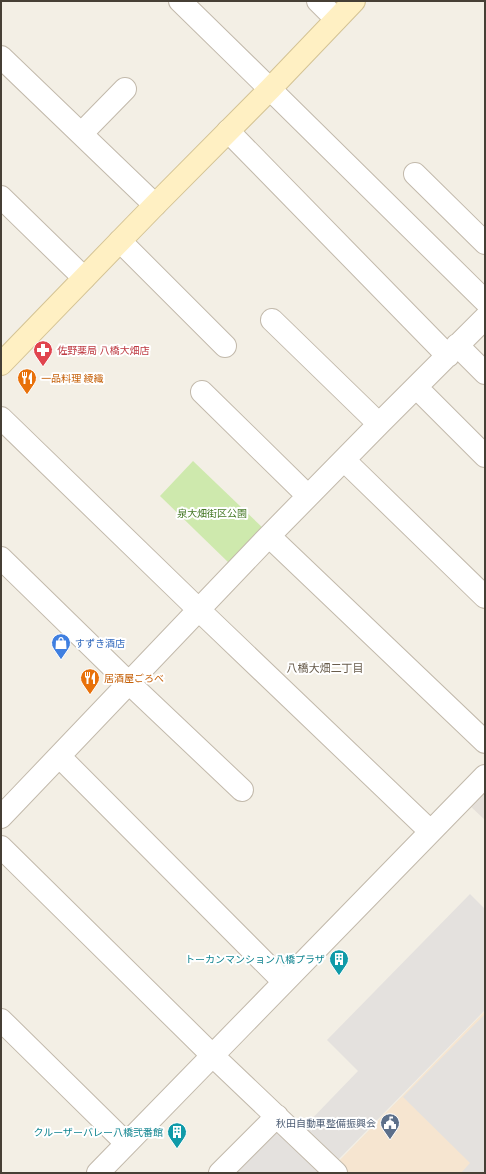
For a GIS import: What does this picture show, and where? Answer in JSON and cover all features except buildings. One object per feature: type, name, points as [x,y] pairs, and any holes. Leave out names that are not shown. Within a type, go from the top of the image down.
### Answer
[{"type":"street","points":[[180,1],[485,301]]},
{"type":"street","points":[[318,1],[336,19]]},
{"type":"street","points":[[3,356],[84,278],[154,205],[270,89],[354,1]]},
{"type":"street","points":[[1,57],[154,205]]},
{"type":"street","points":[[82,134],[125,89]]},
{"type":"street","points":[[228,131],[453,350],[485,373]]},
{"type":"street","points":[[415,174],[485,243]]},
{"type":"street","points":[[1,197],[84,278]]},
{"type":"street","points":[[120,241],[225,346]]},
{"type":"street","points":[[1,817],[60,757],[269,536],[485,318]]},
{"type":"street","points":[[272,320],[379,424]]},
{"type":"street","points":[[416,387],[485,456]]},
{"type":"street","points":[[202,392],[308,496]]},
{"type":"street","points":[[1,418],[430,831]]},
{"type":"street","points":[[344,460],[485,598]]},
{"type":"street","points":[[269,536],[485,742]]},
{"type":"street","points":[[1,558],[129,683],[242,790]]},
{"type":"street","points":[[60,757],[284,982]]},
{"type":"street","points":[[98,1173],[485,776]]},
{"type":"street","points":[[1,847],[212,1055],[336,1173]]},
{"type":"street","points":[[1,1020],[126,1143]]},
{"type":"street","points":[[220,1173],[277,1116]]},
{"type":"shaded area","points":[[485,786],[485,820],[468,804]]},
{"type":"shaded area","points":[[470,894],[485,909],[485,1010],[336,1162],[302,1129],[358,1071],[327,1040]]},
{"type":"shaded area","points":[[485,1011],[485,1173],[343,1173],[335,1165]]},
{"type":"shaded area","points":[[485,1014],[485,1173],[461,1173],[470,1163],[403,1097]]},
{"type":"shaded area","points":[[276,1128],[322,1173],[232,1173]]},
{"type":"green space","name":"泉大畑街区公園","points":[[193,461],[264,529],[230,564],[160,496]]},
{"type":"place","name":"佐野薬局 八橋大畑店","points":[[43,367]]},
{"type":"place","name":"一品料理 綾織","points":[[27,395]]},
{"type":"place","name":"すずき酒店","points":[[61,660]]},
{"type":"place","name":"居酒屋ごろべ","points":[[90,695]]},
{"type":"place","name":"トーカンマンション八橋プラザ","points":[[339,976]]},
{"type":"place","name":"秋田自動車整備振興会","points":[[390,1140]]},
{"type":"place","name":"クルーザーバレー八橋弐番館","points":[[177,1149]]},
{"type":"district","name":"八橋大畑二丁目","points":[[325,668]]}]
